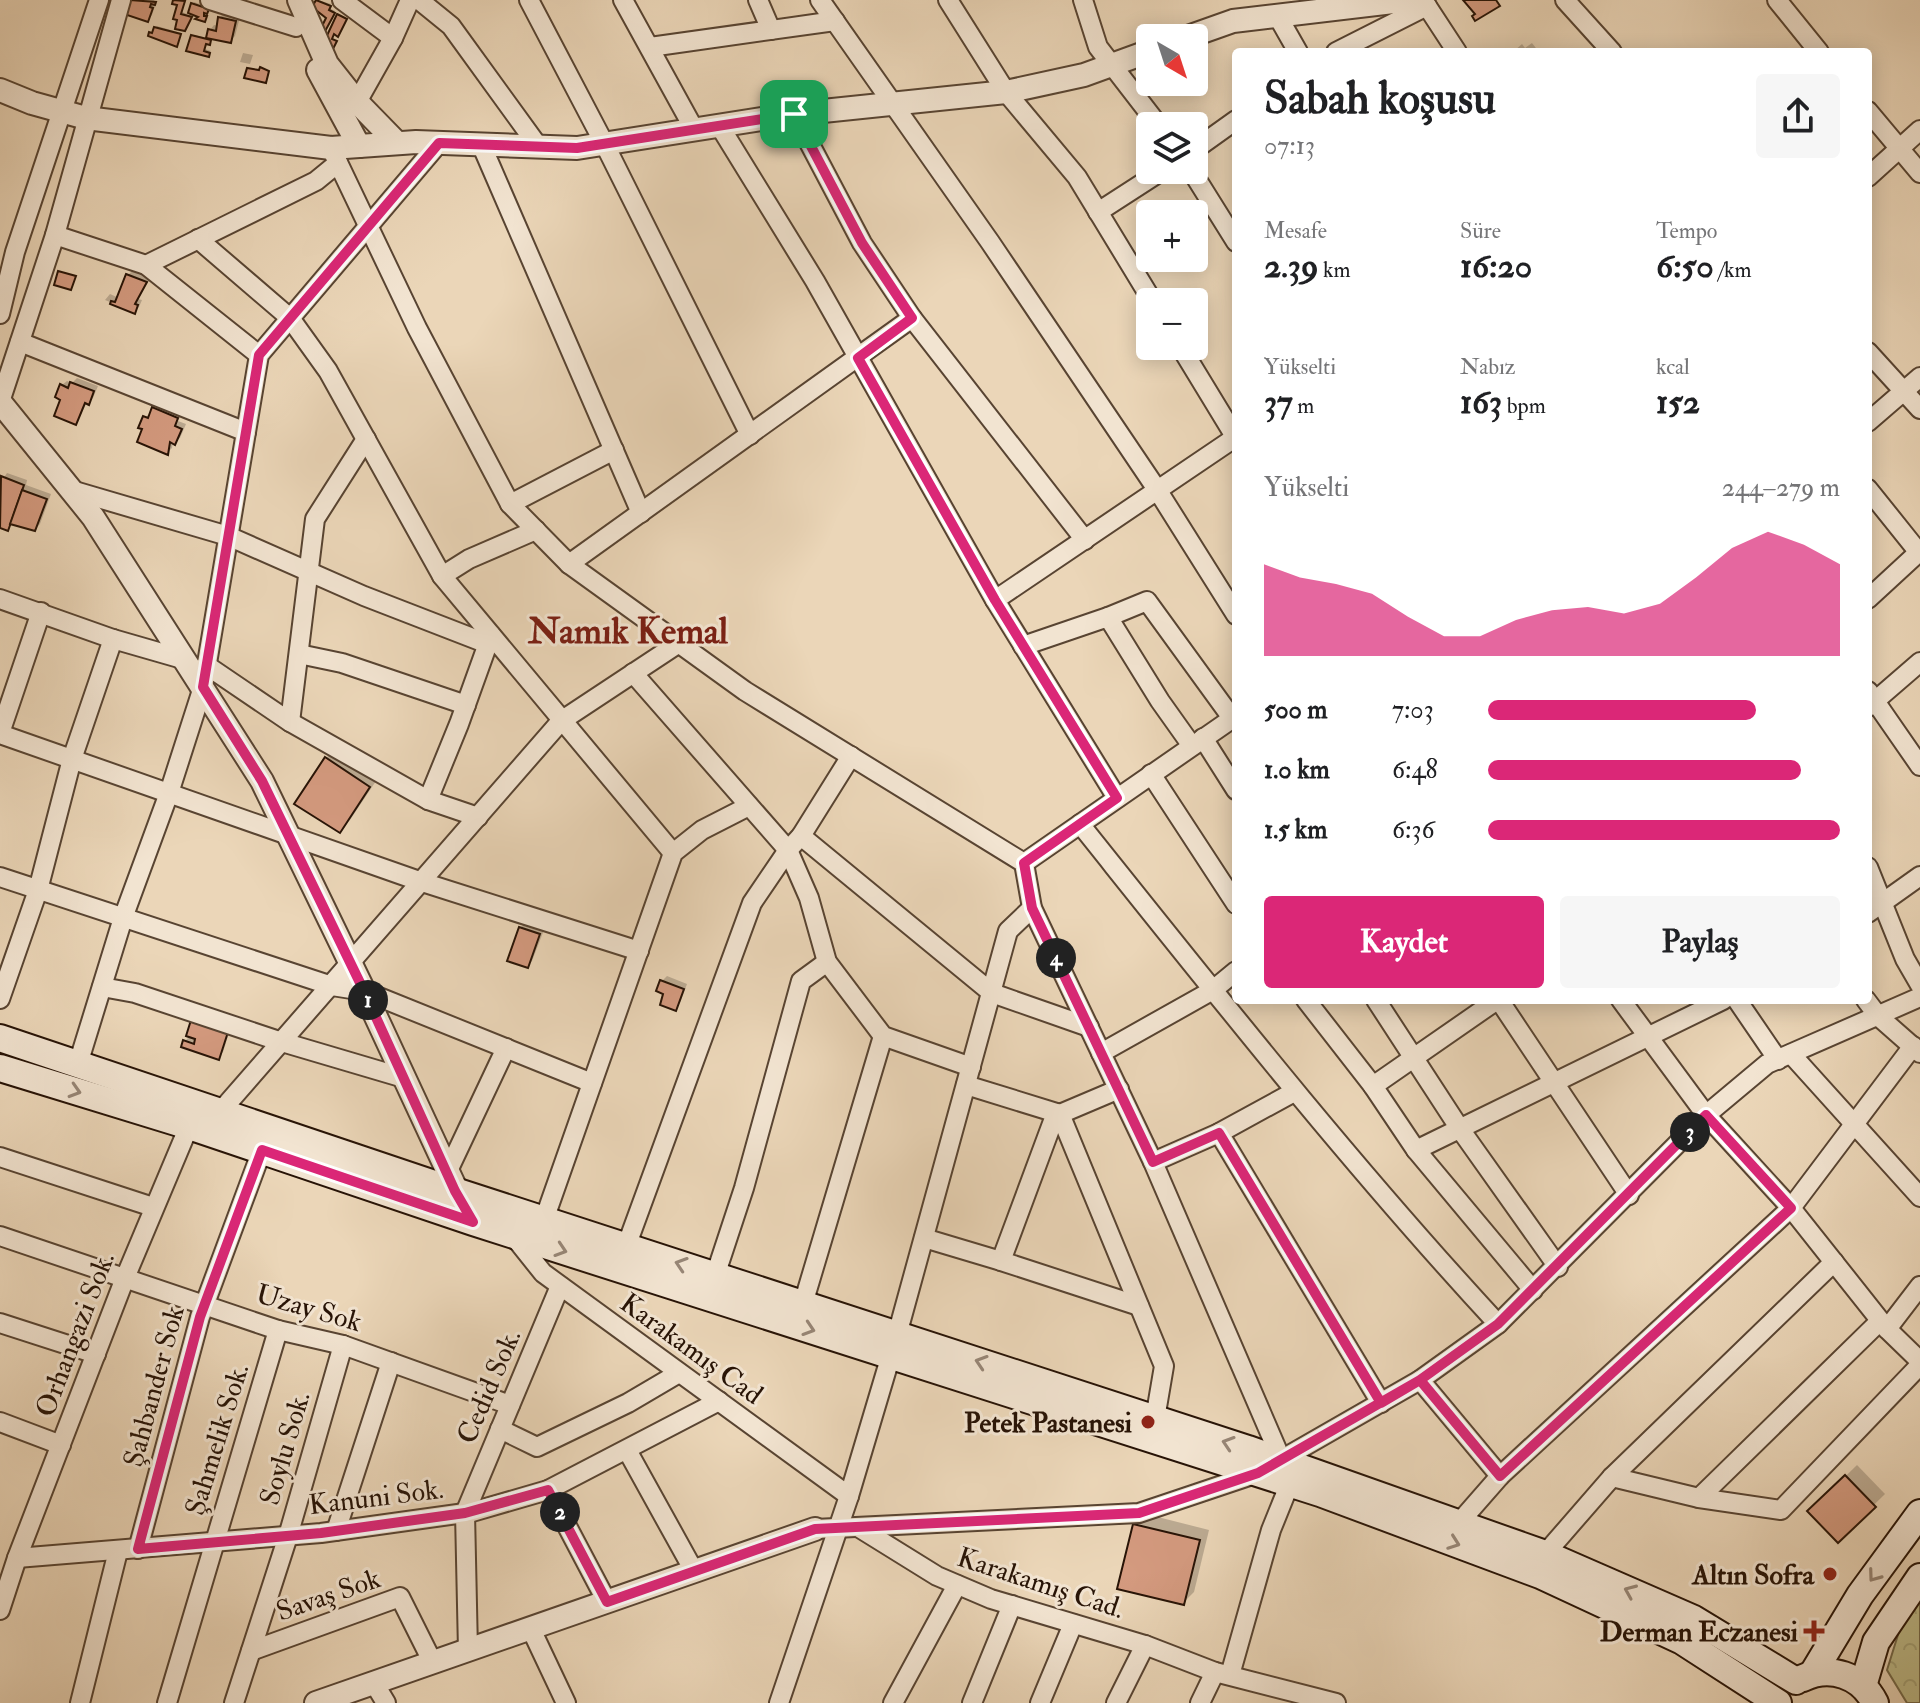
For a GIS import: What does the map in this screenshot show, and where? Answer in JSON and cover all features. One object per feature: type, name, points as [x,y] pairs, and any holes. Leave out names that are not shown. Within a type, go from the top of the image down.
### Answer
[{"type":"main road","points":[[0,1038],[220,1112],[451,1182],[544,1220],[803,1304],[893,1345],[1258,1473],[1286,1472],[1545,1554],[1694,1619],[1804,1677],[1831,1672],[1848,1676],[1869,1694]]},
{"type":"main road","points":[[0,1068],[189,1126],[512,1234],[1155,1419],[1540,1575],[1682,1641],[1778,1703],[1804,1677],[1920,1513]]},
{"type":"main road","points":[[1869,1694],[1876,1642],[1920,1577]]},
{"type":"street","points":[[0,314],[15,252],[99,0]]},
{"type":"street","points":[[121,0],[55,235],[0,402],[93,517],[198,671],[262,781],[364,991],[451,1182],[473,1222]]},
{"type":"street","points":[[210,0],[296,27]]},
{"type":"street","points":[[286,0],[296,27],[359,146]]},
{"type":"street","points":[[299,0],[327,64],[357,102],[397,143]]},
{"type":"street","points":[[342,0],[393,38]]},
{"type":"street","points":[[357,102],[393,38],[410,0]]},
{"type":"street","points":[[419,0],[451,26],[538,146]]},
{"type":"street","points":[[529,0],[750,435]]},
{"type":"street","points":[[623,0],[694,129]]},
{"type":"street","points":[[758,0],[771,30]]},
{"type":"street","points":[[820,0],[990,242],[1158,491],[1232,609]]},
{"type":"street","points":[[948,0],[1006,92],[1077,177],[1144,288]]},
{"type":"street","points":[[1565,0],[1608,48]]},
{"type":"street","points":[[1777,0],[1811,48]]},
{"type":"street","points":[[1086,1],[1098,47],[1148,112]]},
{"type":"street","points":[[1208,30],[1233,21],[1277,15],[1420,2]]},
{"type":"street","points":[[1343,48],[1420,2]]},
{"type":"street","points":[[1420,2],[1454,48]]},
{"type":"street","points":[[1277,15],[1296,48]]},
{"type":"street","points":[[650,47],[835,21]]},
{"type":"street","points":[[0,90],[32,103],[86,118],[335,155],[359,146],[397,143],[577,148],[794,114],[1006,92],[1084,75],[1136,56]]},
{"type":"street","points":[[794,114],[862,243],[912,318],[1085,540]]},
{"type":"street","points":[[1872,116],[1920,173]]},
{"type":"street","points":[[1208,140],[1232,123]]},
{"type":"street","points":[[719,125],[815,281],[995,600],[1117,798]]},
{"type":"street","points":[[1872,173],[1920,130]]},
{"type":"street","points":[[78,1064],[123,918],[169,793],[228,536],[259,355],[439,143]]},
{"type":"street","points":[[481,144],[641,513]]},
{"type":"street","points":[[335,155],[417,328],[510,504],[569,564],[745,691],[1024,863],[1032,908],[1153,1162],[1286,1472],[1271,1530],[1223,1674],[1200,1703]]},
{"type":"street","points":[[146,265],[316,181],[335,155]]},
{"type":"street","points":[[1098,212],[1141,184]]},
{"type":"street","points":[[1200,184],[1232,236]]},
{"type":"street","points":[[55,235],[146,265],[259,355]]},
{"type":"street","points":[[198,239],[290,318],[328,371],[442,576],[489,640],[673,853]]},
{"type":"street","points":[[569,564],[912,318]]},
{"type":"street","points":[[20,342],[246,432]]},
{"type":"street","points":[[1872,357],[1920,409]]},
{"type":"street","points":[[1189,360],[1232,431]]},
{"type":"street","points":[[1872,419],[1920,377]]},
{"type":"street","points":[[290,722],[315,519],[366,439]]},
{"type":"street","points":[[995,600],[1232,441]]},
{"type":"street","points":[[510,504],[614,450]]},
{"type":"street","points":[[71,490],[228,536],[364,596],[489,640]]},
{"type":"street","points":[[1872,494],[1919,552],[1872,595]]},
{"type":"street","points":[[442,576],[469,559],[536,530]]},
{"type":"street","points":[[0,599],[198,671],[428,800],[478,817]]},
{"type":"street","points":[[1023,646],[1147,601],[1232,714]]},
{"type":"street","points":[[41,612],[0,733],[422,882],[639,951]]},
{"type":"street","points":[[1108,617],[1160,701],[1232,785]]},
{"type":"street","points":[[0,999],[38,890],[72,759],[113,639]]},
{"type":"street","points":[[428,800],[489,640]]},
{"type":"street","points":[[220,1112],[561,721],[679,643]]},
{"type":"street","points":[[299,654],[342,663],[466,705]]},
{"type":"street","points":[[1872,698],[1920,662]]},
{"type":"street","points":[[633,673],[749,806],[794,843],[992,993],[1089,1027]]},
{"type":"street","points":[[1872,703],[1920,766]]},
{"type":"street","points":[[1024,863],[1232,718]]},
{"type":"street","points":[[626,1247],[752,903],[851,756]]},
{"type":"street","points":[[1151,774],[1232,891]]},
{"type":"street","points":[[544,1220],[673,853],[702,830],[749,806]]},
{"type":"street","points":[[1080,824],[1294,1092],[1432,1253],[1498,1324]]},
{"type":"street","points":[[794,843],[827,962],[883,1036],[1058,1113],[1119,1089]]},
{"type":"street","points":[[1920,876],[1875,909],[1920,985]]},
{"type":"street","points":[[0,877],[332,986],[364,991],[592,1083]]},
{"type":"street","points":[[781,1702],[849,1527],[849,1496],[1008,931],[1032,908]]},
{"type":"street","points":[[715,1276],[744,1188],[801,981],[827,962]]},
{"type":"street","points":[[1101,1053],[1213,990],[1232,974]]},
{"type":"street","points":[[102,987],[135,993],[282,1042],[404,1078]]},
{"type":"street","points":[[1286,1472],[1498,1324],[1706,1115],[1767,1064],[1920,997]]},
{"type":"street","points":[[1309,1004],[1373,1086],[1416,1150],[1533,1290]]},
{"type":"street","points":[[1379,1004],[1460,1129],[1558,1267]]},
{"type":"street","points":[[1373,1086],[1492,1004]]},
{"type":"street","points":[[1501,1004],[1629,1195]]},
{"type":"street","points":[[1612,1477],[1699,1498],[1781,1510],[1920,1363],[1884,1325],[1791,1208],[1706,1115],[1624,1004]]},
{"type":"street","points":[[1416,1150],[1715,1004]]},
{"type":"street","points":[[1740,1004],[1784,1057],[1920,1197]]},
{"type":"street","points":[[1458,1524],[1500,1476],[1791,1208],[1853,1125],[1916,1049],[1878,1016],[1869,1004]]},
{"type":"street","points":[[803,1304],[883,1036]]},
{"type":"street","points":[[451,1182],[506,1048]]},
{"type":"street","points":[[1153,1162],[1219,1133],[1294,1092]]},
{"type":"street","points":[[1001,1261],[1058,1113]]},
{"type":"street","points":[[1058,1113],[1164,1366],[1155,1419]]},
{"type":"street","name":"Orhangazi Sok.","points":[[0,1610],[10,1566],[61,1445],[153,1207],[189,1126]]},
{"type":"street","points":[[1219,1133],[1381,1403]]},
{"type":"street","name":"Şahbander Sok","points":[[138,1549],[205,1304],[262,1150]]},
{"type":"street","points":[[0,1157],[153,1207]]},
{"type":"street","name":"Karakamış Cad","points":[[512,1234],[543,1273],[849,1496]]},
{"type":"street","name":"Uzay Sok","points":[[0,1236],[278,1330],[343,1345],[510,1405]]},
{"type":"street","points":[[924,1238],[1139,1306]]},
{"type":"street","points":[[1545,1554],[1612,1477],[1834,1262]]},
{"type":"street","name":"Cedid Sok.","points":[[468,1651],[465,1513],[560,1286]]},
{"type":"street","points":[[1699,1498],[1884,1325],[1920,1286]]},
{"type":"street","points":[[0,1323],[96,1354]]},
{"type":"street","name":"Şahmelik Sok.","points":[[167,1703],[278,1330]]},
{"type":"street","name":"Soylu Sok.","points":[[234,1703],[288,1536],[343,1345]]},
{"type":"street","points":[[336,1531],[391,1362]]},
{"type":"street","points":[[500,1429],[537,1447],[628,1403],[679,1373]]},
{"type":"street","points":[[1420,1380],[1500,1476]]},
{"type":"street","name":"Kanuni Sok.","points":[[10,1566],[118,1551],[336,1531],[465,1513],[548,1490],[719,1401]]},
{"type":"street","points":[[0,1422],[61,1445]]},
{"type":"street","points":[[627,1450],[694,1571]]},
{"type":"street","points":[[316,1703],[815,1529],[1139,1513],[1258,1473]]},
{"type":"street","points":[[548,1490],[607,1602]]},
{"type":"street","name":"Karakamış Cad.","points":[[849,1527],[937,1576],[1012,1605],[1145,1645],[1289,1696],[1336,1703]]},
{"type":"street","points":[[80,1703],[118,1551]]},
{"type":"street","points":[[893,1703],[957,1585]]},
{"type":"street","name":"Savaş Sok","points":[[251,1651],[400,1597],[433,1663]]},
{"type":"street","points":[[972,1703],[1012,1605]]},
{"type":"street","points":[[1040,1703],[1073,1624]]},
{"type":"street","points":[[531,1629],[566,1703]]},
{"type":"street","points":[[1116,1703],[1145,1645]]},
{"type":"street","points":[[374,1683],[386,1703]]},
{"type":"green space","points":[[1920,1596],[1920,1703],[1907,1703],[1887,1670],[1902,1622]]},
{"type":"building","points":[[130,0],[156,2],[155,5],[151,4],[153,8],[148,22],[124,14]]},
{"type":"building","points":[[173,0],[185,1],[181,14],[192,17],[185,31],[175,29],[177,20],[173,19],[177,5],[172,4]]},
{"type":"building","points":[[316,0],[331,6],[329,10],[335,13],[323,35],[322,26],[326,18],[312,7]]},
{"type":"building","points":[[1463,0],[1496,0],[1500,6],[1475,21],[1472,16],[1475,14]]},
{"type":"building","points":[[191,3],[209,9],[207,14],[204,13],[207,16],[205,22],[188,13]]},
{"type":"building","points":[[337,14],[347,19],[338,37],[334,34],[332,39],[337,41],[333,49],[323,44]]},
{"type":"building","points":[[218,17],[236,21],[231,43],[206,38],[208,29],[216,31]]},
{"type":"building","points":[[154,27],[181,34],[177,47],[148,36]]},
{"type":"building","points":[[191,35],[211,40],[204,51],[210,53],[209,57],[186,51]]},
{"type":"building","points":[[260,67],[269,71],[266,83],[244,78],[247,68],[259,70]]},
{"type":"building","points":[[58,271],[76,276],[71,290],[54,285]]},
{"type":"building","points":[[126,274],[147,282],[135,304],[138,305],[135,314],[110,304],[111,301],[115,302]]},
{"type":"building","points":[[70,382],[94,391],[76,425],[54,416],[60,400],[55,397],[60,384],[68,388]]},
{"type":"building","points":[[152,407],[178,418],[175,426],[182,429],[175,445],[170,442],[168,455],[137,442],[143,416],[148,418]]},
{"type":"building","points":[[1,476],[24,485],[8,531],[0,528]]},
{"type":"building","points":[[22,490],[47,499],[35,531],[10,524]]},
{"type":"building","points":[[325,757],[370,787],[340,833],[294,804]]},
{"type":"building","points":[[519,927],[540,934],[528,968],[507,961]]},
{"type":"building","points":[[660,980],[684,989],[676,1011],[660,1005],[663,994],[656,991]]},
{"type":"building","points":[[191,1020],[228,1032],[219,1060],[181,1047],[183,1040],[194,1044],[195,1039],[186,1036]]},
{"type":"building","points":[[1845,1475],[1876,1507],[1838,1543],[1807,1511]]},
{"type":"building","points":[[1133,1524],[1200,1540],[1184,1605],[1117,1589]]},
{"type":"place","name":"Petek Pastanesi","points":[[1148,1422]]},
{"type":"place","name":"Altın Sofra","points":[[1830,1574]]},
{"type":"place","name":"Derman Eczanesi","points":[[1814,1631]]},
{"type":"district","name":"Namık Kemal","points":[[628,630]]},
{"type":"route","points":[[794,114],[577,148],[439,143],[259,355],[203,687],[262,781],[364,991],[455,1191],[473,1222],[262,1150],[200,1317],[138,1549],[321,1533],[472,1512],[548,1490],[607,1602],[815,1529],[1139,1513],[1258,1473],[1282,1461],[1420,1380],[1498,1324],[1706,1115],[1791,1208],[1500,1476],[1420,1380],[1381,1403],[1219,1133],[1153,1162],[1032,908],[1024,863],[1117,798],[995,600],[858,358],[912,318],[862,243],[794,114]]}]
